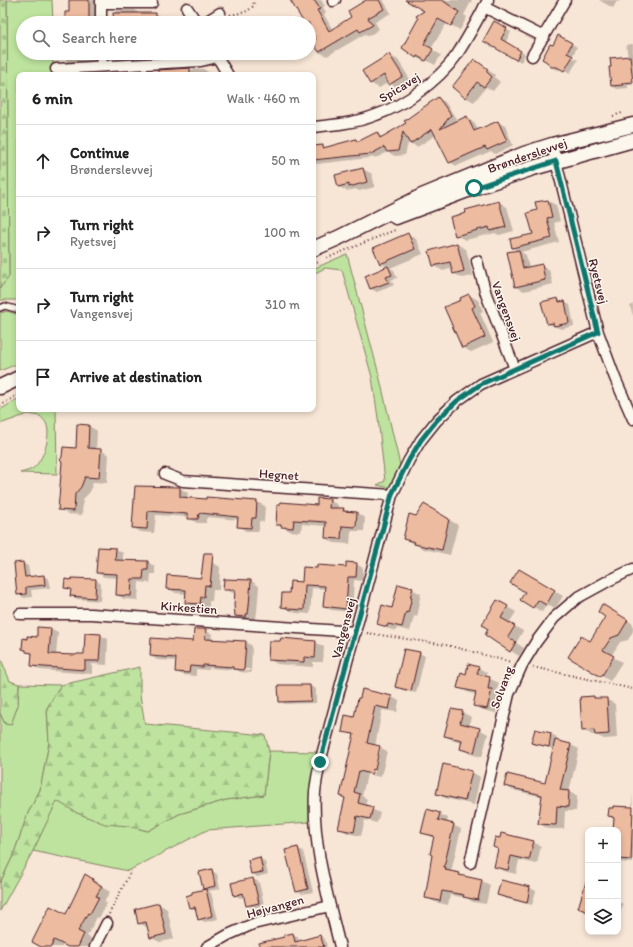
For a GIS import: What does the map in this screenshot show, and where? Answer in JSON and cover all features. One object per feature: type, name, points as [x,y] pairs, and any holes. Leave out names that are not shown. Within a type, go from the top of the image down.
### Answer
[{"type":"main road","name":"Brønderslevvej","points":[[316,248],[429,193],[524,154],[552,145],[633,125]]},
{"type":"main road","name":"Brønderslevvej","points":[[338,238],[429,206],[474,188],[556,161],[633,140]]},
{"type":"main road","points":[[0,387],[16,379]]},
{"type":"street","points":[[532,56],[565,0]]},
{"type":"street","points":[[101,16],[101,2],[152,3]]},
{"type":"street","name":"Spicavej","points":[[316,127],[344,124],[376,115],[409,99],[433,81],[455,56],[486,3],[544,37]]},
{"type":"street","points":[[187,8],[192,16]]},
{"type":"street","points":[[215,16],[220,13]]},
{"type":"street","points":[[102,60],[102,66]]},
{"type":"street","points":[[56,69],[204,60]]},
{"type":"street","points":[[220,60],[226,72]]},
{"type":"street","name":"Ryetsvej","points":[[552,145],[598,332],[615,378],[633,419]]},
{"type":"street","name":"Vangensvej","points":[[477,261],[486,294],[515,368]]},
{"type":"street","name":"Vangensvej","points":[[340,947],[318,848],[315,820],[315,791],[320,762],[392,494],[421,440],[437,420],[457,401],[481,384],[598,332]]},
{"type":"street","name":"Hegnet","points":[[165,474],[183,482],[392,494]]},
{"type":"street","name":"Solvang","points":[[470,863],[509,694],[522,665],[536,642],[554,618],[577,598],[608,581],[633,570]]},
{"type":"street","name":"Kirkestien","points":[[20,614],[90,614],[356,632]]},
{"type":"street","name":"Højvangen","points":[[207,947],[228,935],[253,924],[330,906]]},
{"type":"street","points":[[95,947],[107,922]]},
{"type":"lane","points":[[0,308],[5,306],[16,309]]},
{"type":"path","points":[[220,13],[223,16],[245,12],[254,5],[253,0]]},
{"type":"path","points":[[0,406],[16,396]]},
{"type":"path","points":[[356,632],[446,645],[522,665],[633,689]]},
{"type":"path","points":[[107,922],[107,918],[131,870]]},
{"type":"green space","points":[[0,0],[7,0],[9,277],[0,288]]},
{"type":"green space","points":[[7,0],[52,0],[53,16],[16,16],[16,60],[53,60],[53,72],[16,72],[16,300],[0,300],[0,288],[9,276]]},
{"type":"green space","points":[[347,254],[379,375],[400,465],[391,488],[377,485],[385,481],[372,377],[342,270],[325,268],[316,272],[316,268]]},
{"type":"green space","points":[[7,311],[16,314],[16,364],[0,371],[0,313]]},
{"type":"green space","points":[[16,400],[16,412],[56,412],[57,474],[20,473],[32,469],[40,461],[47,441],[48,428],[40,416],[28,414],[0,424],[0,410]]},
{"type":"green space","points":[[0,657],[10,681],[19,684],[18,705],[11,725],[5,724],[0,713]]},
{"type":"green space","points":[[140,667],[140,695],[145,724],[265,735],[269,751],[264,795],[226,800],[179,814],[148,831],[128,826],[105,824],[77,813],[57,801],[33,851],[0,911],[0,883],[13,856],[28,813],[40,790],[49,743],[47,708],[61,685]]},
{"type":"green space","points":[[19,684],[61,685],[47,708],[49,743],[40,790],[28,813],[13,856],[0,883],[0,713],[5,724],[18,705]]},
{"type":"green space","points":[[269,751],[317,752],[310,790],[309,822],[207,830],[128,871],[33,851],[57,800],[77,813],[148,831],[179,814],[226,800],[264,795]]},
{"type":"building","points":[[69,0],[89,0],[89,16],[65,16],[65,12],[69,12]]},
{"type":"building","points":[[290,0],[314,0],[320,9],[317,10],[329,31],[351,17],[348,11],[366,0],[379,0],[384,9],[368,18],[373,25],[360,32],[358,29],[319,52],[316,47],[316,16],[300,16]]},
{"type":"building","points":[[405,0],[442,0],[459,12],[451,26],[438,19],[424,44],[433,49],[426,61],[417,56],[416,58],[402,48],[418,19],[416,16],[424,11]]},
{"type":"building","points":[[113,13],[156,13],[156,16],[113,16]]},
{"type":"building","points":[[494,21],[507,28],[501,39],[521,51],[516,60],[483,41]]},
{"type":"building","points":[[558,35],[572,43],[567,53],[573,56],[564,71],[557,67],[551,67],[542,59],[550,44],[553,45]]},
{"type":"building","points":[[389,54],[403,76],[389,85],[384,75],[370,84],[362,71]]},
{"type":"building","points":[[630,56],[633,82],[611,86],[609,67],[611,67],[610,58]]},
{"type":"building","points":[[474,59],[488,69],[486,71],[492,77],[484,87],[477,82],[465,98],[452,87]]},
{"type":"building","points":[[190,68],[190,72],[158,72],[158,70]]},
{"type":"building","points":[[438,97],[451,115],[440,129],[467,116],[474,131],[498,121],[507,141],[487,150],[485,147],[449,163],[432,129],[410,144],[403,132],[398,151],[387,152],[384,147],[371,154],[316,160],[316,146],[323,145],[323,148],[356,139],[357,142],[377,132],[380,138],[406,123],[404,121]]},
{"type":"building","points":[[363,168],[367,182],[349,187],[349,184],[338,187],[335,175]]},
{"type":"building","points":[[548,200],[552,217],[547,218],[552,238],[512,248],[510,239],[533,234],[527,213],[537,210],[535,202]]},
{"type":"building","points":[[499,201],[506,227],[490,231],[489,227],[455,236],[450,217],[466,213],[465,210]]},
{"type":"building","points":[[408,233],[415,249],[380,264],[373,248]]},
{"type":"building","points":[[457,243],[464,271],[453,274],[450,262],[433,266],[429,251]]},
{"type":"building","points":[[519,250],[523,268],[542,264],[545,280],[515,287],[507,252]]},
{"type":"building","points":[[388,266],[392,275],[386,277],[389,282],[370,289],[365,276]]},
{"type":"building","points":[[469,294],[475,306],[472,308],[485,337],[462,348],[444,307],[461,300],[460,298]]},
{"type":"building","points":[[558,298],[559,302],[565,301],[569,323],[554,326],[553,323],[547,324],[541,302]]},
{"type":"building","points":[[77,424],[89,425],[88,448],[101,449],[99,478],[85,477],[81,487],[75,494],[74,511],[58,510],[62,462],[60,460],[62,457],[63,447],[76,448]]},
{"type":"building","points":[[135,486],[180,487],[180,497],[206,499],[206,497],[257,501],[256,518],[252,518],[251,528],[237,527],[238,517],[200,513],[198,519],[188,519],[188,514],[148,511],[147,529],[132,528]]},
{"type":"building","points":[[317,498],[330,499],[329,508],[344,508],[343,511],[357,512],[356,527],[342,526],[341,539],[325,538],[326,522],[294,520],[293,528],[276,525],[277,505],[280,505],[280,502],[317,505]]},
{"type":"building","points":[[424,504],[449,519],[442,550],[414,544],[415,542],[403,539],[409,514],[416,516]]},
{"type":"building","points":[[98,547],[116,548],[115,560],[148,561],[148,570],[144,570],[143,579],[132,579],[131,596],[116,595],[117,574],[96,573]]},
{"type":"building","points":[[204,553],[213,553],[210,586],[205,585],[204,597],[201,597],[200,604],[185,603],[186,590],[166,589],[167,575],[201,578]]},
{"type":"building","points":[[23,562],[25,577],[44,575],[45,585],[26,587],[26,594],[17,595],[14,563]]},
{"type":"building","points":[[346,562],[357,563],[356,577],[348,577],[346,609],[323,606],[325,586],[305,585],[304,610],[281,607],[282,593],[289,593],[290,581],[302,582],[303,567],[317,568],[317,565],[346,567]]},
{"type":"building","points":[[519,569],[555,590],[546,605],[538,600],[533,608],[520,600],[525,592],[510,583]]},
{"type":"building","points":[[72,578],[96,579],[95,598],[70,596],[71,589],[64,588],[65,579],[71,580]]},
{"type":"building","points":[[224,579],[251,580],[248,614],[246,614],[246,617],[235,616],[235,590],[223,590]]},
{"type":"building","points":[[398,584],[413,588],[408,613],[406,612],[402,627],[388,624],[387,627],[377,624],[382,605],[392,608]]},
{"type":"building","points":[[497,600],[508,606],[501,618],[515,626],[508,637],[516,642],[510,652],[485,635],[488,629],[482,625]]},
{"type":"building","points":[[602,604],[628,620],[619,635],[611,638],[603,650],[614,656],[601,677],[568,657],[581,636],[590,641],[605,617],[598,612]]},
{"type":"building","points":[[37,627],[51,628],[49,654],[84,654],[85,633],[101,634],[99,661],[85,661],[85,670],[31,666],[32,653],[26,652],[26,650],[22,649],[23,638],[27,639],[27,636],[37,637]]},
{"type":"building","points":[[194,629],[206,629],[205,639],[246,641],[244,670],[233,669],[233,667],[203,665],[203,667],[190,666],[189,673],[175,672],[176,658],[150,656],[151,638],[193,641]]},
{"type":"building","points":[[281,638],[316,641],[315,658],[304,657],[304,662],[268,660],[269,641],[280,641]]},
{"type":"building","points":[[404,649],[420,652],[411,691],[395,687]]},
{"type":"building","points":[[468,664],[479,667],[477,674],[490,677],[488,689],[492,689],[487,709],[473,706],[476,692],[457,688],[461,672],[466,674]]},
{"type":"building","points":[[278,685],[310,685],[311,701],[279,702]]},
{"type":"building","points":[[362,689],[392,696],[389,709],[375,706],[367,743],[380,746],[375,770],[373,769],[372,774],[359,771],[354,792],[360,794],[358,803],[373,807],[370,819],[357,816],[354,832],[338,829],[345,798],[340,796],[354,734],[342,732],[345,715],[354,717],[358,698],[360,698]]},
{"type":"building","points":[[594,696],[594,698],[607,698],[609,734],[595,735],[594,730],[582,731],[580,697]]},
{"type":"building","points":[[451,709],[463,711],[460,723],[480,728],[474,753],[460,749],[462,740],[444,736]]},
{"type":"building","points":[[535,729],[551,733],[549,747],[531,743]]},
{"type":"building","points":[[555,740],[571,744],[560,790],[569,791],[568,807],[557,806],[556,825],[538,824],[542,795],[504,786],[507,774],[545,783]]},
{"type":"building","points":[[443,764],[472,771],[465,801],[436,794]]},
{"type":"building","points":[[613,806],[633,807],[631,860],[621,859],[621,827],[613,827],[614,818],[608,816],[609,808],[613,808]]},
{"type":"building","points":[[427,809],[440,813],[438,820],[454,824],[444,867],[446,867],[445,870],[460,873],[459,875],[482,880],[478,900],[463,897],[464,895],[442,891],[440,901],[425,898],[432,855],[430,854],[434,836],[421,833]]},
{"type":"building","points":[[501,833],[534,841],[529,860],[511,856],[508,870],[494,867],[498,849],[493,847],[495,837],[500,838]]},
{"type":"building","points":[[298,847],[308,889],[296,892],[285,850]]},
{"type":"building","points":[[260,857],[263,872],[251,874],[248,860]]},
{"type":"building","points":[[212,869],[215,886],[203,889],[199,872]]},
{"type":"building","points":[[85,874],[93,879],[92,881],[102,886],[96,896],[99,897],[90,914],[88,913],[78,931],[84,934],[78,947],[68,947],[54,940],[51,947],[41,947],[32,942],[50,906],[66,914]]},
{"type":"building","points":[[253,878],[259,903],[246,906],[243,893],[234,896],[231,883]]},
{"type":"building","points":[[501,880],[530,887],[527,903],[497,895]]},
{"type":"building","points":[[585,885],[585,911],[578,908]]},
{"type":"building","points":[[206,889],[212,916],[198,920],[195,907],[189,908],[186,896],[192,894],[192,892]]},
{"type":"building","points":[[159,903],[166,934],[150,938],[146,922],[138,924],[135,909]]},
{"type":"building","points":[[293,933],[295,942],[320,935],[324,947],[259,947],[259,943],[284,937],[284,935]]},
{"type":"route","points":[[320,762],[392,494],[421,440],[437,420],[457,401],[481,384],[598,332],[556,161],[474,188]]}]
